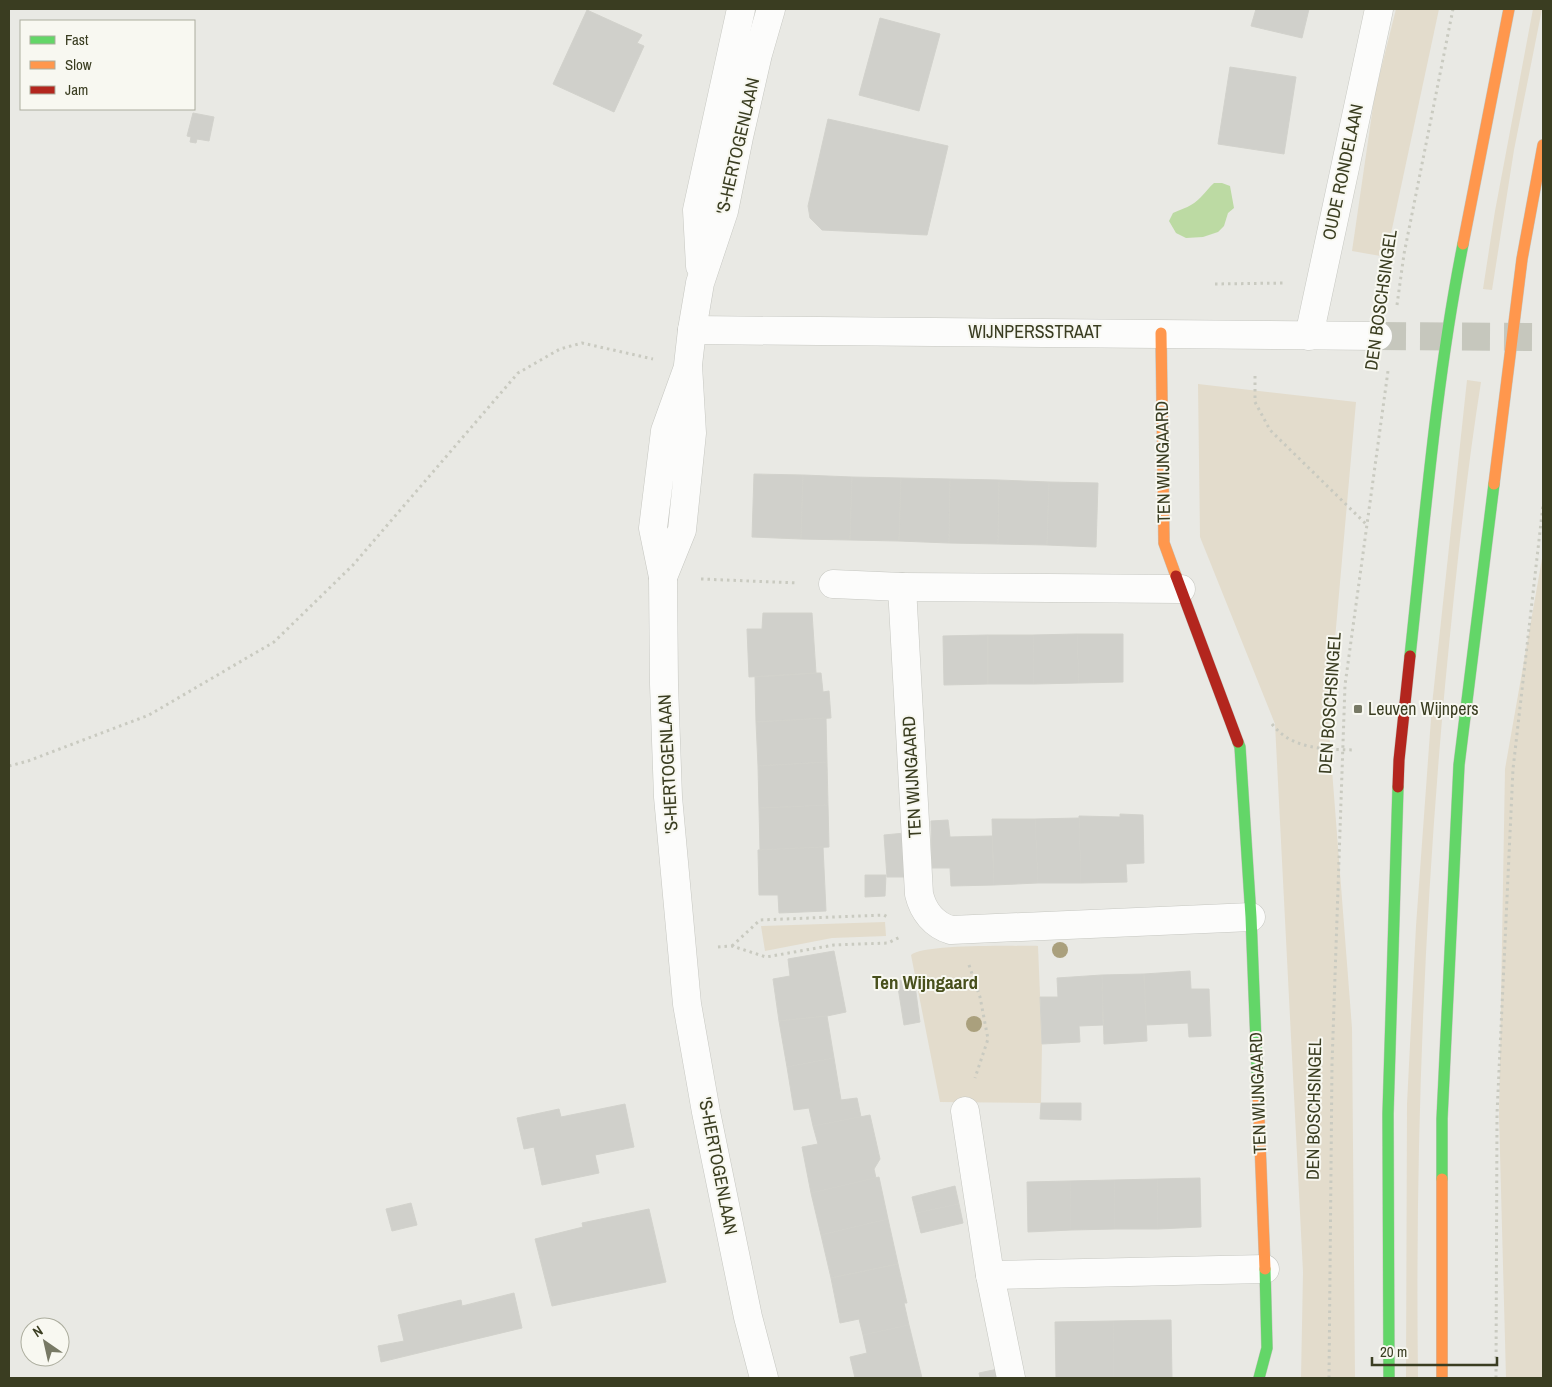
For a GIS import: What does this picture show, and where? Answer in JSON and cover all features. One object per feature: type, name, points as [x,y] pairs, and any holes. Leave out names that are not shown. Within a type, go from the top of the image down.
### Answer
[{"type":"main road","points":[[1389,1378],[1388,1114],[1399,760],[1436,413],[1451,304],[1510,9]]},
{"type":"main road","points":[[1442,1378],[1442,1118],[1459,765],[1521,269],[1543,145]]},
{"type":"main road","name":"TEN WIJNGAARD","points":[[1161,333],[1164,543],[1240,747],[1251,917],[1265,1269],[1266,1348],[1259,1378]]},
{"type":"street","name":"'S-HERTOGENLAAN","points":[[700,283],[697,210],[709,148],[741,9]]},
{"type":"street","name":"'S-HERTOGENLAAN","points":[[764,1378],[748,1317],[706,1112],[687,1004],[668,797],[663,577],[653,528],[665,431],[688,368],[700,283],[724,211],[758,54],[771,9]]},
{"type":"street","name":"OUDE RONDELAAN","points":[[1308,336],[1379,9]]},
{"type":"street","name":"WIJNPERSSTRAAT","points":[[692,330],[1378,336]]},
{"type":"street","points":[[833,584],[902,587],[1181,589]]},
{"type":"street","name":"TEN WIJNGAARD","points":[[902,587],[919,894],[929,916],[938,925],[951,930],[1251,917]]},
{"type":"street","points":[[965,1111],[990,1275],[1011,1378]]},
{"type":"street","points":[[990,1275],[1265,1269]]},
{"type":"path","name":"DEN BOSCHSINGEL","points":[[1396,312],[1404,254],[1453,9]]},
{"type":"path","points":[[1215,284],[1286,283]]},
{"type":"path","points":[[9,766],[28,761],[149,715],[274,642],[353,565],[518,372],[560,349],[582,343],[688,368]]},
{"type":"path","name":"DEN BOSCHSINGEL","points":[[1329,1378],[1332,1064],[1345,685],[1388,370]]},
{"type":"path","points":[[1255,376],[1256,402],[1270,430],[1366,524]]},
{"type":"path","points":[[1496,1378],[1496,1114],[1513,770],[1543,505]]},
{"type":"path","points":[[663,577],[833,584]]},
{"type":"path","points":[[1343,750],[1355,750]]},
{"type":"path","points":[[732,946],[760,920],[884,915]]},
{"type":"path","points":[[965,1111],[988,1039],[980,998],[969,967],[967,929]]},
{"type":"path","points":[[683,951],[732,946],[766,957],[834,945],[888,943]]},
{"type":"shaded area","points":[[1396,9],[1439,9],[1386,257],[1352,251],[1375,93]]},
{"type":"shaded area","points":[[1533,9],[1542,9],[1514,150],[1492,290],[1483,289],[1495,211]]},
{"type":"shaded area","points":[[1214,183],[1230,186],[1234,208],[1228,213],[1224,226],[1218,232],[1203,237],[1186,238],[1176,233],[1169,221],[1173,213],[1195,203]]},
{"type":"shaded area","points":[[1467,380],[1481,382],[1461,534],[1445,686],[1431,859],[1422,1032],[1417,1291],[1418,1378],[1406,1378],[1407,1104],[1416,926],[1432,705]]},
{"type":"shaded area","points":[[1198,384],[1356,402],[1328,718],[1352,1028],[1355,1378],[1301,1378],[1303,1272],[1275,724],[1200,537]]},
{"type":"shaded area","points":[[1543,553],[1543,1378],[1506,1378],[1499,1115],[1505,769]]},
{"type":"shaded area","points":[[885,922],[886,936],[832,938],[765,951],[761,926]]},
{"type":"shaded area","points":[[1038,946],[1042,1044],[1041,1103],[940,1102],[911,955],[919,951],[951,947]]},
{"type":"building","points":[[1256,9],[1309,9],[1302,38],[1251,26]]},
{"type":"building","points":[[587,10],[642,35],[637,43],[644,46],[614,112],[553,84]]},
{"type":"building","points":[[880,18],[940,34],[919,111],[859,95]]},
{"type":"building","points":[[1230,67],[1296,77],[1284,154],[1218,144]]},
{"type":"building","points":[[193,113],[214,117],[209,141],[197,139],[196,143],[190,142],[191,137],[187,136]]},
{"type":"building","points":[[828,119],[948,146],[927,235],[822,230],[810,218],[808,206]]},
{"type":"building","points":[[754,474],[803,475],[801,539],[752,537]]},
{"type":"building","points":[[803,475],[852,477],[850,540],[801,539]]},
{"type":"building","points":[[852,477],[901,478],[899,541],[850,540]]},
{"type":"building","points":[[901,478],[950,479],[949,543],[899,541]]},
{"type":"building","points":[[950,479],[999,480],[998,544],[949,543]]},
{"type":"building","points":[[999,480],[1049,482],[1047,545],[998,544]]},
{"type":"building","points":[[1049,482],[1098,483],[1096,547],[1047,545]]},
{"type":"building","points":[[763,613],[812,613],[816,673],[749,677],[747,629],[762,629]]},
{"type":"building","points":[[1077,634],[1079,683],[1034,684],[1033,635]]},
{"type":"building","points":[[1077,634],[1123,634],[1123,682],[1079,683]]},
{"type":"building","points":[[988,635],[988,684],[944,685],[943,636]]},
{"type":"building","points":[[988,635],[1033,635],[1034,684],[988,684]]},
{"type":"building","points":[[821,673],[823,692],[829,691],[831,718],[756,722],[755,677]]},
{"type":"building","points":[[826,718],[827,762],[758,766],[756,722]]},
{"type":"building","points":[[827,762],[828,805],[759,808],[758,766]]},
{"type":"building","points":[[828,805],[829,847],[760,850],[759,808]]},
{"type":"building","points":[[1120,814],[1143,815],[1144,863],[1126,864],[1127,882],[1081,883],[1079,816],[1120,817]]},
{"type":"building","points":[[1079,818],[1081,883],[1038,883],[1035,819]]},
{"type":"building","points":[[992,819],[1035,819],[1038,883],[994,885]]},
{"type":"building","points":[[948,820],[950,837],[992,836],[994,885],[951,886],[950,868],[932,868],[931,821]]},
{"type":"building","points":[[905,833],[906,877],[887,877],[884,835]]},
{"type":"building","points":[[823,847],[826,911],[779,913],[778,895],[759,895],[758,850]]},
{"type":"building","points":[[865,875],[886,875],[885,896],[865,897]]},
{"type":"building","points":[[834,951],[846,1012],[779,1021],[773,979],[790,976],[788,959]]},
{"type":"building","points":[[1190,971],[1191,989],[1209,989],[1211,1036],[1189,1037],[1188,1023],[1146,1025],[1144,974]]},
{"type":"building","points":[[1144,974],[1147,1041],[1104,1044],[1102,975]]},
{"type":"building","points":[[1102,975],[1103,1025],[1079,1026],[1080,1042],[1042,1044],[1040,997],[1058,997],[1057,978]]},
{"type":"building","points":[[914,978],[920,1022],[904,1025],[897,981]]},
{"type":"building","points":[[827,1016],[834,1058],[787,1067],[779,1021]]},
{"type":"building","points":[[834,1058],[841,1100],[857,1098],[861,1117],[813,1126],[809,1108],[794,1110],[787,1067]]},
{"type":"building","points":[[1041,1103],[1081,1103],[1081,1120],[1040,1119]]},
{"type":"building","points":[[625,1104],[634,1147],[595,1155],[599,1173],[542,1185],[534,1147],[524,1149],[517,1118],[559,1109],[561,1117]]},
{"type":"building","points":[[870,1115],[880,1159],[874,1169],[876,1178],[811,1193],[802,1147],[818,1144],[813,1126]]},
{"type":"building","points":[[879,1177],[888,1219],[821,1235],[811,1193]]},
{"type":"building","points":[[1200,1178],[1201,1227],[1158,1229],[1157,1179]]},
{"type":"building","points":[[1157,1179],[1158,1229],[1115,1229],[1114,1180]]},
{"type":"building","points":[[1114,1180],[1115,1229],[1071,1230],[1070,1181]]},
{"type":"building","points":[[1070,1181],[1071,1230],[1028,1232],[1027,1182]]},
{"type":"building","points":[[955,1186],[959,1204],[916,1213],[912,1197]]},
{"type":"building","points":[[411,1203],[417,1225],[392,1231],[386,1209]]},
{"type":"building","points":[[959,1204],[963,1223],[921,1233],[916,1213]]},
{"type":"building","points":[[649,1209],[666,1282],[552,1306],[535,1239],[583,1227],[582,1223]]},
{"type":"building","points":[[888,1219],[898,1264],[831,1278],[821,1235]]},
{"type":"building","points":[[898,1264],[907,1303],[904,1303],[909,1325],[863,1335],[859,1319],[840,1323],[831,1278]]},
{"type":"building","points":[[514,1293],[522,1328],[381,1362],[378,1346],[404,1341],[398,1315],[461,1300],[462,1306]]},
{"type":"building","points":[[1171,1320],[1172,1378],[1114,1378],[1113,1321]]},
{"type":"building","points":[[1113,1321],[1114,1378],[1056,1378],[1055,1322]]},
{"type":"building","points":[[909,1325],[922,1378],[855,1378],[850,1357],[867,1353],[863,1335]]},
{"type":"building","points":[[998,1369],[1000,1378],[980,1378],[979,1373]]},
{"type":"tunnel","points":[[1378,336],[1543,337]]},
{"type":"traffic: fast","points":[[1410,656],[1438,398],[1463,244]]},
{"type":"traffic: fast","points":[[1442,1179],[1442,1119],[1459,765],[1494,484]]},
{"type":"traffic: fast","points":[[1238,742],[1240,747],[1251,917],[1258,1093]]},
{"type":"traffic: fast","points":[[1389,1378],[1388,1114],[1398,787]]},
{"type":"traffic: fast","points":[[1259,1378],[1267,1348],[1265,1269]]},
{"type":"traffic: slow","points":[[1463,244],[1509,9]]},
{"type":"traffic: slow","points":[[1494,484],[1522,259],[1543,145]]},
{"type":"traffic: slow","points":[[1161,333],[1164,543],[1176,576]]},
{"type":"traffic: slow","points":[[1258,1093],[1265,1269]]},
{"type":"traffic: slow","points":[[1442,1179],[1442,1378]]},
{"type":"traffic: jam","points":[[1176,576],[1238,742]]},
{"type":"traffic: jam","points":[[1398,787],[1410,656]]},
{"type":"place","name":"Leuven Wijnpers","points":[[1358,709]]},
{"type":"district","name":"Ten Wijngaard","points":[[925,982]]}]
